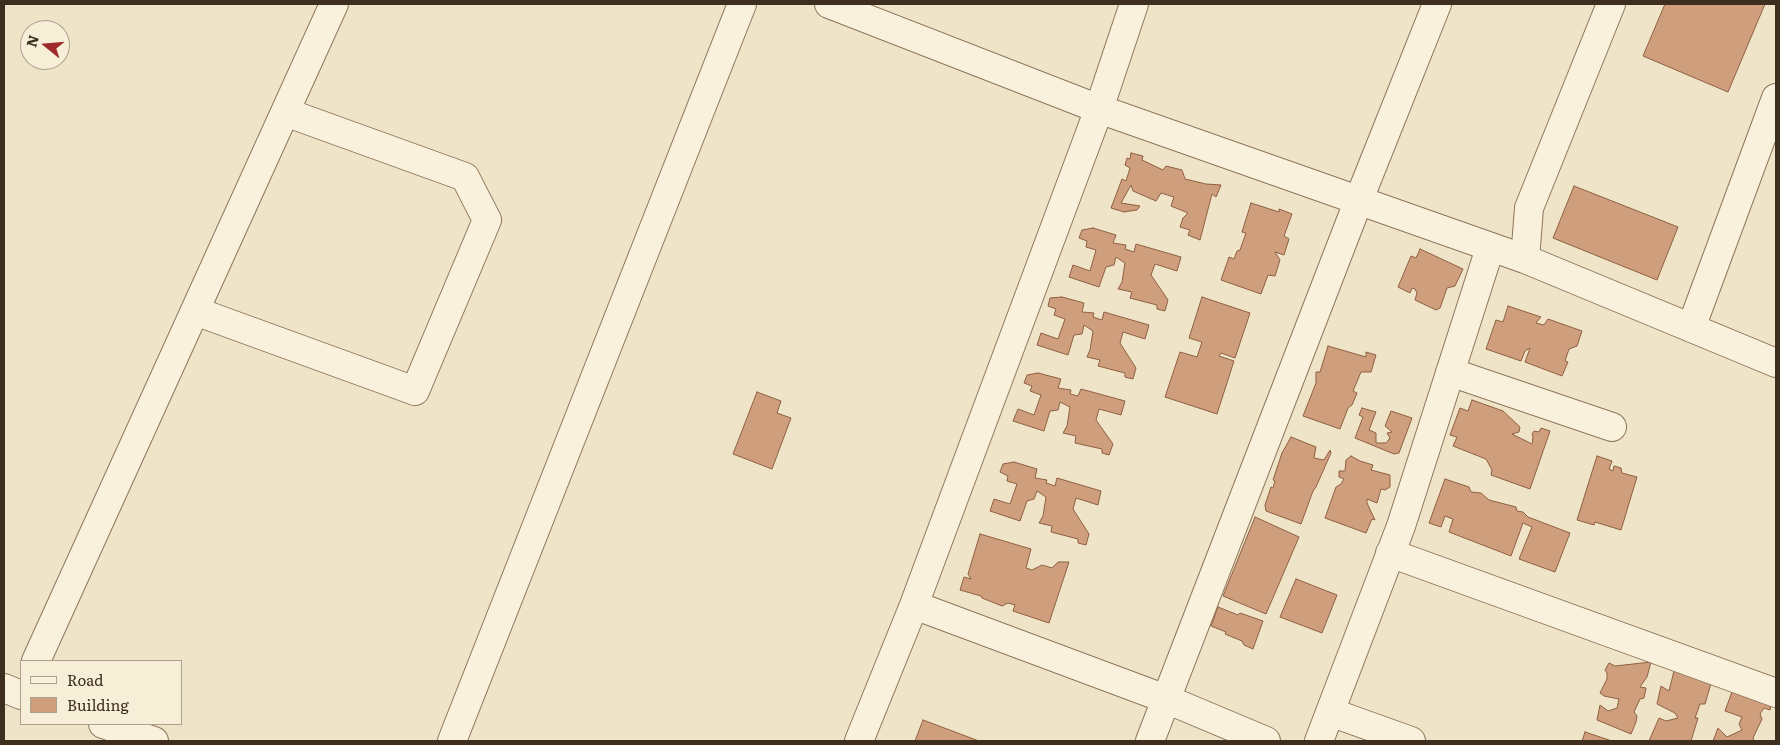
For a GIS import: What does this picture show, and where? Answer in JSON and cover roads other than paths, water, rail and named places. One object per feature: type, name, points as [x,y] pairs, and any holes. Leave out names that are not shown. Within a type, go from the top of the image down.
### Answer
[{"type":"street","points":[[36,660],[334,4]]},
{"type":"street","points":[[452,741],[742,4]]},
{"type":"street","points":[[829,4],[1099,109],[1525,260],[1776,363]]},
{"type":"street","points":[[859,741],[914,605],[1099,109],[1134,4]]},
{"type":"street","points":[[1150,741],[1358,202],[1437,4]]},
{"type":"street","points":[[1525,260],[1529,208],[1611,4]]},
{"type":"street","points":[[1691,328],[1776,98]]},
{"type":"street","points":[[195,311],[415,391],[486,220],[465,177],[285,112]]},
{"type":"street","points":[[1319,741],[1401,526],[1490,248]]},
{"type":"street","points":[[1450,372],[1612,426]]},
{"type":"street","points":[[1390,553],[1776,693]]},
{"type":"street","points":[[914,605],[1166,699],[1266,741]]},
{"type":"street","points":[[4,688],[20,695]]},
{"type":"street","points":[[1330,712],[1411,741]]},
{"type":"street","points":[[106,725],[154,741]]}]
